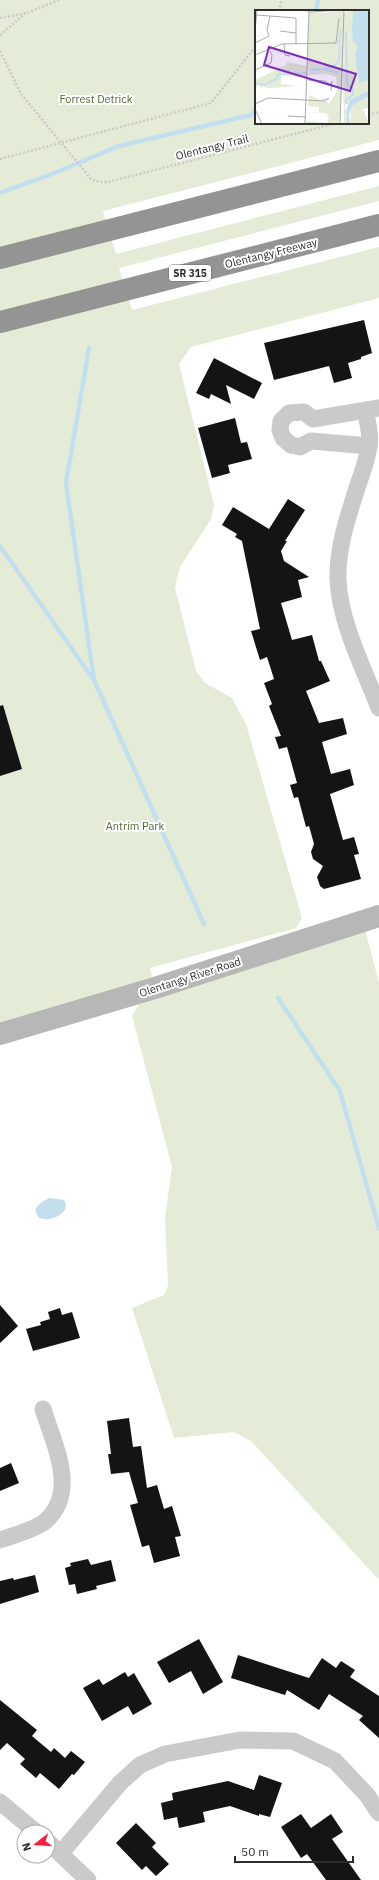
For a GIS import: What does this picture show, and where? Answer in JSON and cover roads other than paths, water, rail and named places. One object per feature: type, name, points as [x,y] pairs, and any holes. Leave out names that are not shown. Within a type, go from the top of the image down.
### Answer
[{"type":"highway","points":[[0,258],[379,161]]},
{"type":"highway","name":"Olentangy Freeway","points":[[0,322],[379,225]]},
{"type":"main road","name":"Olentangy River Road","points":[[0,1034],[156,988],[379,916]]},
{"type":"street","points":[[369,446],[311,441],[300,447],[291,445],[282,438],[280,430],[281,421],[289,413],[304,412],[313,419],[372,409],[368,421],[369,446],[366,460],[344,528],[338,580],[347,623],[379,708]]},
{"type":"street","points":[[0,1540],[41,1524],[50,1516],[58,1505],[62,1494],[63,1479],[61,1468],[44,1409]]},
{"type":"street","points":[[56,1845],[140,1765],[165,1754],[240,1740],[293,1741],[335,1761],[367,1794],[379,1813]]},
{"type":"street","points":[[0,1802],[26,1824]]},
{"type":"street","points":[[56,1849],[88,1880]]},
{"type":"water","points":[[50,1198],[64,1200],[66,1204],[65,1210],[54,1218],[39,1218],[35,1211],[36,1208]]},
{"type":"waterway","points":[[316,10],[318,0]]},
{"type":"waterway","points":[[0,193],[52,174],[119,146],[251,115],[255,110]]},
{"type":"waterway","points":[[89,348],[66,483],[94,680],[204,924]]},
{"type":"waterway","points":[[0,546],[93,679]]},
{"type":"waterway","points":[[278,998],[340,1091],[379,1229]]},
{"type":"park label","name":"Forrest Detrick","points":[[96,99]]},
{"type":"park label","name":"Antrim Park","points":[[135,826]]}]
